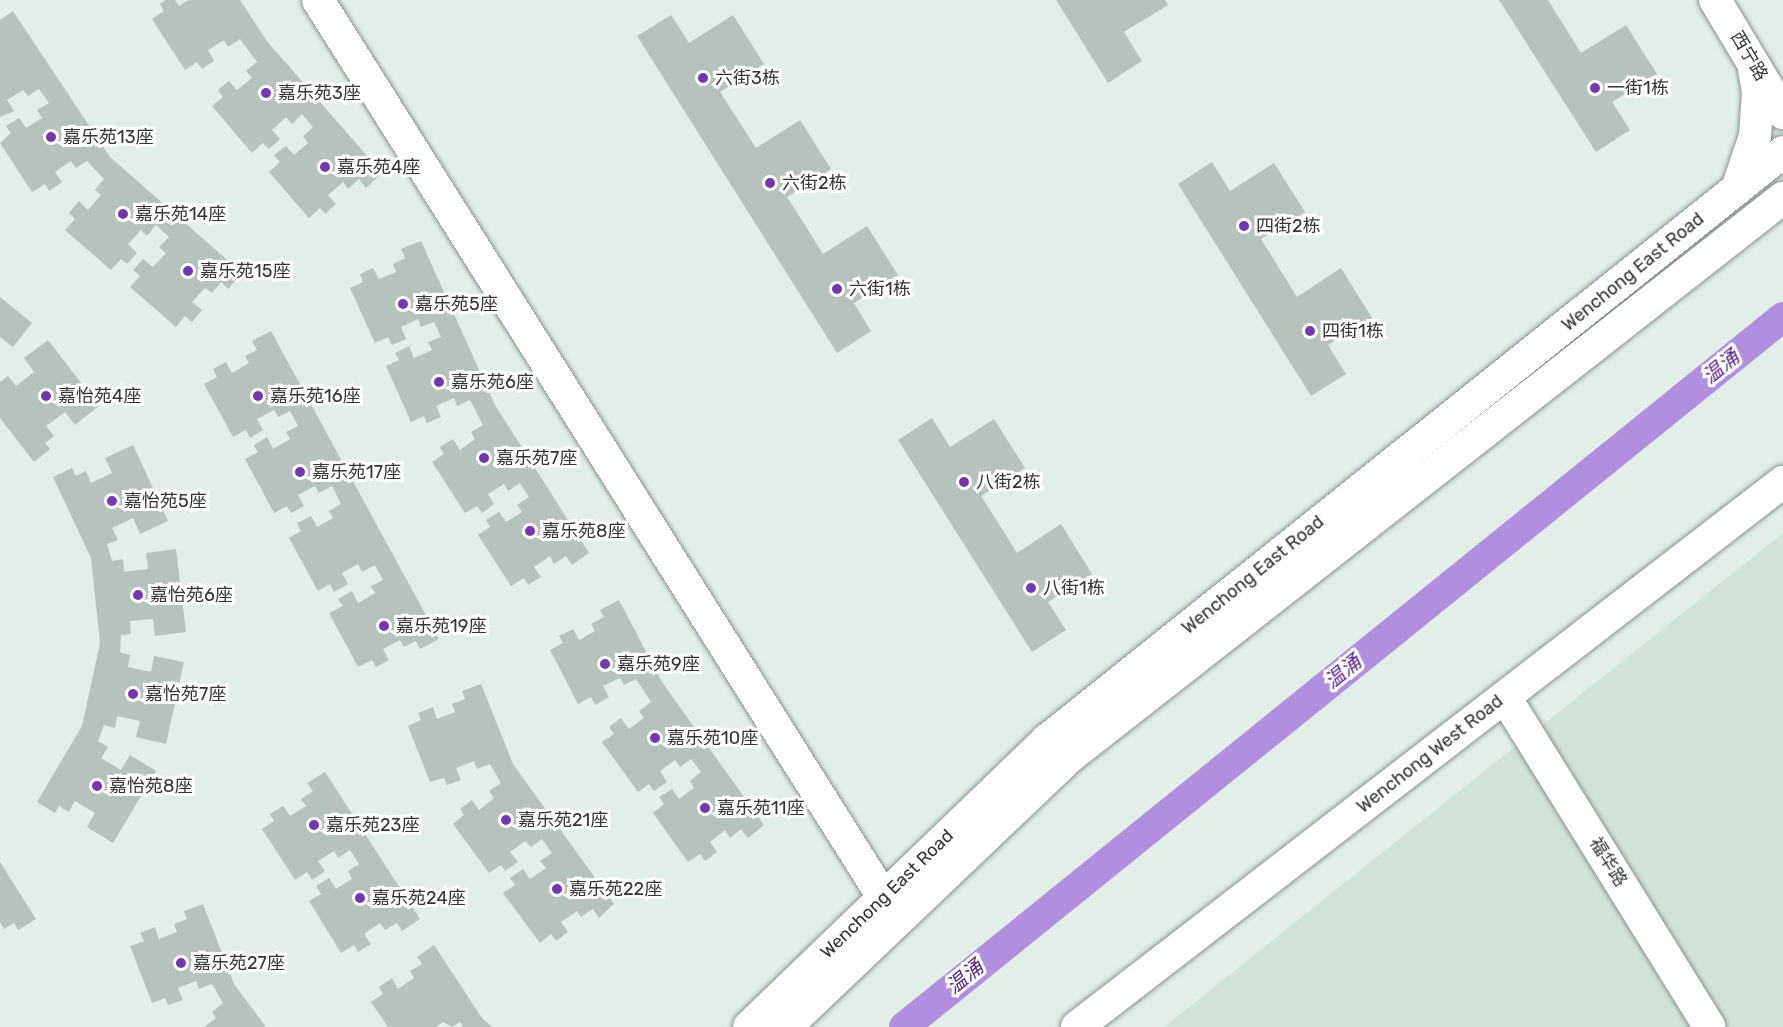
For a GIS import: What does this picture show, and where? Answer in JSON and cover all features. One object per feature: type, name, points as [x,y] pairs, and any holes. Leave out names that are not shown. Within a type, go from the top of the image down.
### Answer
[{"type":"street","points":[[318,0],[891,911]]},
{"type":"street","name":"西宁路","points":[[1715,0],[1783,113]]},
{"type":"street","points":[[1737,189],[1755,136],[1758,92],[1753,63]]},
{"type":"street","name":"Wenchong East Road","points":[[786,1027],[1047,740],[1783,152]]},
{"type":"street","name":"Wenchong East Road","points":[[749,1027],[891,911],[1071,756],[1783,198]]},
{"type":"street","name":"Wenchong West Road","points":[[1077,1027],[1783,482]]},
{"type":"street","name":"福华路","points":[[1505,697],[1710,1027]]},
{"type":"shaded area","points":[[1783,533],[1783,1027],[1164,1027]]},
{"type":"building","points":[[165,0],[175,0],[179,6],[189,0],[240,0],[266,40],[382,173],[366,188],[359,179],[348,189],[343,182],[328,195],[336,204],[325,214],[320,208],[309,218],[269,172],[280,162],[274,155],[286,146],[294,155],[308,143],[303,136],[313,127],[302,114],[292,124],[286,117],[272,130],[280,139],[269,149],[263,143],[252,153],[212,106],[223,97],[218,90],[229,81],[237,90],[252,78],[246,71],[257,62],[240,39],[228,47],[224,40],[208,50],[214,61],[202,69],[197,62],[185,70],[152,19],[164,11],[160,4]]},
{"type":"building","points":[[1056,0],[1165,0],[1168,5],[1124,32],[1142,61],[1108,83]]},
{"type":"building","name":"一街1栋","points":[[1499,0],[1548,0],[1581,53],[1626,25],[1657,74],[1612,102],[1630,130],[1596,152]]},
{"type":"building","points":[[13,11],[110,157],[242,273],[228,289],[221,282],[212,293],[205,288],[192,302],[202,310],[192,322],[185,316],[176,327],[130,287],[140,276],[133,270],[143,259],[153,267],[166,253],[159,247],[169,237],[156,225],[147,236],[141,230],[128,244],[137,253],[127,264],[121,259],[111,270],[65,230],[75,219],[69,213],[79,201],[88,210],[101,195],[95,190],[104,179],[87,161],[76,168],[71,161],[55,172],[62,182],[49,191],[45,184],[32,192],[0,143],[11,133],[6,126],[19,118],[26,128],[42,118],[37,110],[49,103],[39,89],[28,96],[23,90],[7,100],[14,111],[0,117],[0,20]]},
{"type":"building","points":[[671,15],[689,43],[733,15],[764,64],[720,92],[756,148],[800,120],[831,169],[787,197],[823,254],[867,226],[898,275],[854,303],[871,331],[837,353],[637,36]]},
{"type":"building","points":[[1212,162],[1230,191],[1274,163],[1305,212],[1261,239],[1297,297],[1341,268],[1372,318],[1328,345],[1346,374],[1311,396],[1178,184]]},
{"type":"building","points":[[421,241],[495,405],[589,553],[572,565],[566,556],[554,564],[550,556],[534,567],[541,577],[528,585],[524,578],[511,586],[478,535],[490,527],[486,520],[499,512],[506,522],[522,512],[517,505],[529,497],[520,483],[508,491],[504,484],[488,494],[494,504],[482,513],[477,506],[465,513],[432,462],[444,454],[440,447],[453,439],[460,450],[475,439],[471,432],[483,425],[470,400],[457,406],[454,398],[436,406],[441,417],[427,423],[424,416],[411,422],[386,366],[399,360],[395,353],[409,346],[414,358],[432,350],[428,342],[441,337],[434,322],[421,327],[418,319],[401,327],[406,339],[392,345],[388,337],[375,343],[350,288],[363,282],[360,274],[373,268],[379,279],[396,272],[393,264],[405,258],[401,249]]},
{"type":"building","points":[[0,297],[32,323],[13,347],[0,337]]},
{"type":"building","points":[[271,331],[439,639],[420,649],[416,641],[404,647],[400,640],[383,649],[389,660],[376,667],[372,660],[358,667],[329,613],[343,606],[338,599],[352,591],[358,603],[375,593],[371,586],[383,580],[375,565],[362,572],[358,564],[342,573],[348,584],[334,592],[330,584],[318,591],[289,538],[301,531],[297,523],[311,516],[317,527],[333,518],[329,511],[341,504],[332,486],[319,493],[315,486],[298,495],[304,506],[291,513],[287,506],[274,513],[245,459],[258,452],[254,445],[267,437],[273,449],[290,439],[286,432],[298,426],[290,411],[278,417],[274,410],[257,419],[263,430],[250,438],[246,430],[233,437],[204,384],[217,377],[213,369],[226,362],[232,373],[249,363],[245,356],[257,350],[252,341]]},
{"type":"building","name":"嘉怡苑4座","points":[[48,340],[99,406],[75,425],[65,412],[46,426],[54,436],[45,443],[50,449],[34,462],[0,418],[0,382],[8,376],[16,386],[34,372],[24,358]]},
{"type":"building","points":[[932,418],[950,447],[994,419],[1025,468],[981,496],[1017,553],[1061,524],[1092,574],[1048,602],[1066,630],[1032,652],[898,440]]},
{"type":"building","points":[[133,445],[168,521],[140,534],[133,518],[112,528],[118,540],[107,544],[112,561],[123,559],[124,572],[148,569],[146,553],[176,549],[186,632],[155,636],[153,619],[130,621],[131,634],[121,635],[120,652],[130,655],[128,667],[151,672],[154,656],[184,662],[166,744],[136,737],[140,721],[117,716],[115,728],[104,725],[98,741],[108,747],[101,758],[121,770],[130,755],[156,771],[113,843],[87,827],[95,813],[75,801],[69,812],[59,806],[55,813],[37,802],[82,726],[100,643],[91,558],[53,477],[72,468],[76,476],[86,471],[91,483],[112,473],[105,458]]},
{"type":"building","points":[[619,600],[662,682],[764,825],[748,838],[741,829],[730,838],[725,830],[710,842],[717,852],[705,861],[700,854],[688,862],[653,813],[664,804],[659,797],[672,789],[679,799],[694,788],[690,781],[701,772],[691,759],[680,767],[675,760],[660,771],[667,782],[654,791],[649,784],[638,792],[602,742],[614,734],[609,727],[621,718],[629,729],[644,718],[639,711],[651,702],[636,679],[624,685],[620,678],[603,686],[609,697],[595,705],[591,697],[578,704],[550,650],[563,643],[559,636],[573,629],[579,640],[595,631],[591,624],[604,617],[600,610]]},
{"type":"building","points":[[481,684],[513,764],[614,904],[599,918],[593,909],[581,917],[577,911],[561,922],[568,932],[556,941],[551,934],[540,943],[503,893],[515,885],[510,878],[523,869],[530,879],[546,868],[540,861],[552,853],[542,839],[531,847],[525,841],[510,852],[518,862],[505,871],[501,865],[489,873],[453,824],[464,815],[460,809],[472,800],[479,810],[494,798],[489,791],[501,783],[490,764],[477,769],[474,761],[456,768],[461,780],[447,785],[444,778],[430,782],[408,726],[421,720],[418,713],[433,707],[437,719],[455,712],[452,704],[465,699],[462,691]]},
{"type":"building","points":[[325,772],[420,919],[402,931],[397,923],[385,930],[380,923],[364,934],[371,944],[358,952],[354,945],[341,953],[309,901],[321,894],[316,886],[329,878],[336,889],[352,879],[348,871],[359,864],[350,850],[338,858],[334,851],[318,861],[325,871],[312,880],[307,872],[295,880],[262,829],[274,821],[270,814],[283,806],[290,816],[306,806],[301,799],[313,791],[307,783]]},
{"type":"building","points":[[0,862],[36,919],[18,930],[14,923],[4,929],[0,922]]},
{"type":"building","name":"嘉乐苑27座","points":[[203,904],[234,984],[266,1027],[204,1027],[216,1018],[212,1012],[223,1003],[212,984],[199,989],[196,981],[178,988],[183,1000],[168,1005],[165,998],[152,1003],[130,946],[144,941],[140,933],[155,927],[159,939],[177,932],[174,924],[187,919],[184,911]]},
{"type":"building","points":[[434,945],[482,1018],[492,1027],[463,1027],[460,1022],[452,1027],[443,1022],[436,1027],[388,1027],[371,1002],[383,994],[379,987],[392,978],[398,989],[414,978],[410,971],[422,964],[417,957]]},
{"type":"waterway","name":"温涌","points":[[904,1027],[1783,317]]},
{"type":"place","name":"六街3栋","points":[[703,78]]},
{"type":"place","name":"一街1栋","points":[[1595,88]]},
{"type":"place","name":"嘉乐苑3座","points":[[266,93]]},
{"type":"place","name":"嘉乐苑13座","points":[[51,137]]},
{"type":"place","name":"嘉乐苑4座","points":[[325,167]]},
{"type":"place","name":"六街2栋","points":[[770,183]]},
{"type":"place","name":"嘉乐苑14座","points":[[123,214]]},
{"type":"place","name":"四街2栋","points":[[1244,226]]},
{"type":"place","name":"嘉乐苑15座","points":[[188,271]]},
{"type":"place","name":"六街1栋","points":[[837,289]]},
{"type":"place","name":"嘉乐苑5座","points":[[403,304]]},
{"type":"place","name":"四街1栋","points":[[1310,331]]},
{"type":"place","name":"嘉乐苑6座","points":[[439,382]]},
{"type":"place","name":"嘉怡苑4座","points":[[46,396]]},
{"type":"place","name":"嘉乐苑16座","points":[[258,396]]},
{"type":"place","name":"嘉乐苑7座","points":[[484,458]]},
{"type":"place","name":"嘉乐苑17座","points":[[300,472]]},
{"type":"place","name":"八街2栋","points":[[964,482]]},
{"type":"place","name":"嘉怡苑5座","points":[[112,501]]},
{"type":"place","name":"嘉乐苑8座","points":[[530,531]]},
{"type":"place","name":"八街1栋","points":[[1031,588]]},
{"type":"place","name":"嘉怡苑6座","points":[[138,595]]},
{"type":"place","name":"嘉乐苑19座","points":[[384,626]]},
{"type":"place","name":"嘉乐苑9座","points":[[605,664]]},
{"type":"place","name":"嘉怡苑7座","points":[[133,694]]},
{"type":"place","name":"嘉乐苑10座","points":[[655,738]]},
{"type":"place","name":"嘉怡苑8座","points":[[97,786]]},
{"type":"place","name":"嘉乐苑11座","points":[[705,808]]},
{"type":"place","name":"嘉乐苑21座","points":[[506,820]]},
{"type":"place","name":"嘉乐苑23座","points":[[314,825]]},
{"type":"place","name":"嘉乐苑22座","points":[[557,889]]},
{"type":"place","name":"嘉乐苑24座","points":[[360,898]]},
{"type":"place","name":"嘉乐苑27座","points":[[181,963]]}]
